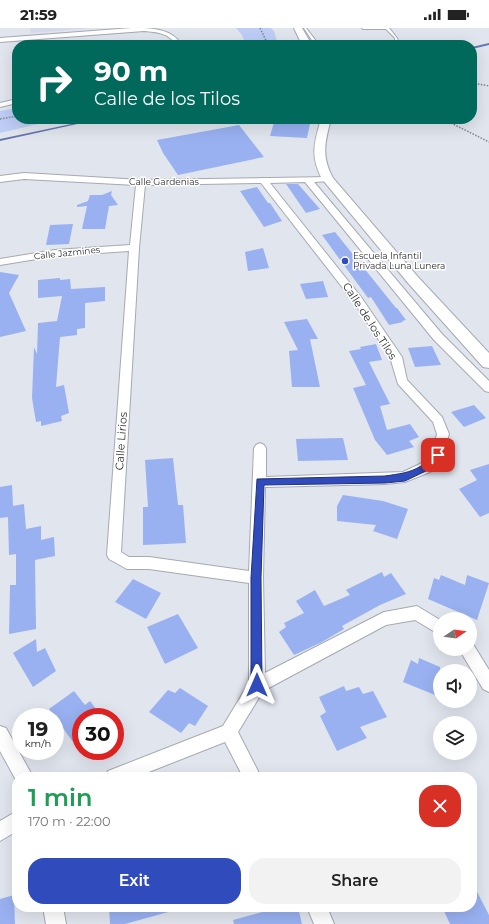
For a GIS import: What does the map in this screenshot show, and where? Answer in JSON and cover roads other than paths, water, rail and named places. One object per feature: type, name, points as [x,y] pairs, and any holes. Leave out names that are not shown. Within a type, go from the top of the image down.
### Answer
[{"type":"main road","points":[[298,28],[304,40]]},
{"type":"main road","points":[[325,124],[321,136],[319,155],[321,166],[328,179],[413,280],[489,363]]},
{"type":"street","points":[[0,40],[144,29],[153,30],[172,36],[176,40]]},
{"type":"street","points":[[0,105],[12,102]]},
{"type":"street","name":"Calle Gardenias","points":[[0,179],[24,176],[141,183],[328,179]]},
{"type":"street","points":[[308,180],[438,337],[489,388]]},
{"type":"street","name":"Calle de los Tilos","points":[[260,482],[385,479],[405,477],[425,468],[438,455],[443,434],[438,420],[402,381],[396,357],[357,299],[264,181]]},
{"type":"street","name":"Calle Lirios","points":[[141,183],[134,248],[114,555],[127,563],[149,563],[256,578]]},
{"type":"street","name":"Calle Jazmines","points":[[0,262],[55,253],[134,248]]},
{"type":"street","points":[[257,685],[256,578],[260,448]]},
{"type":"street","points":[[127,772],[228,732],[257,685],[384,619],[417,614],[433,624]]},
{"type":"street","points":[[471,656],[489,684]]},
{"type":"street","points":[[228,732],[249,772]]},
{"type":"street","points":[[0,734],[21,772]]},
{"type":"street","points":[[0,832],[12,824]]},
{"type":"street","points":[[54,912],[56,924]]},
{"type":"street","points":[[319,912],[324,924]]},
{"type":"lane","points":[[305,28],[313,40]]},
{"type":"lane","points":[[363,28],[387,28],[396,40]]},
{"type":"waterway","points":[[477,47],[489,44]]},
{"type":"waterway","points":[[0,140],[75,124]]},
{"type":"place","name":"Escuela Infantil Privada Luna Lunera","points":[[345,261]]}]
